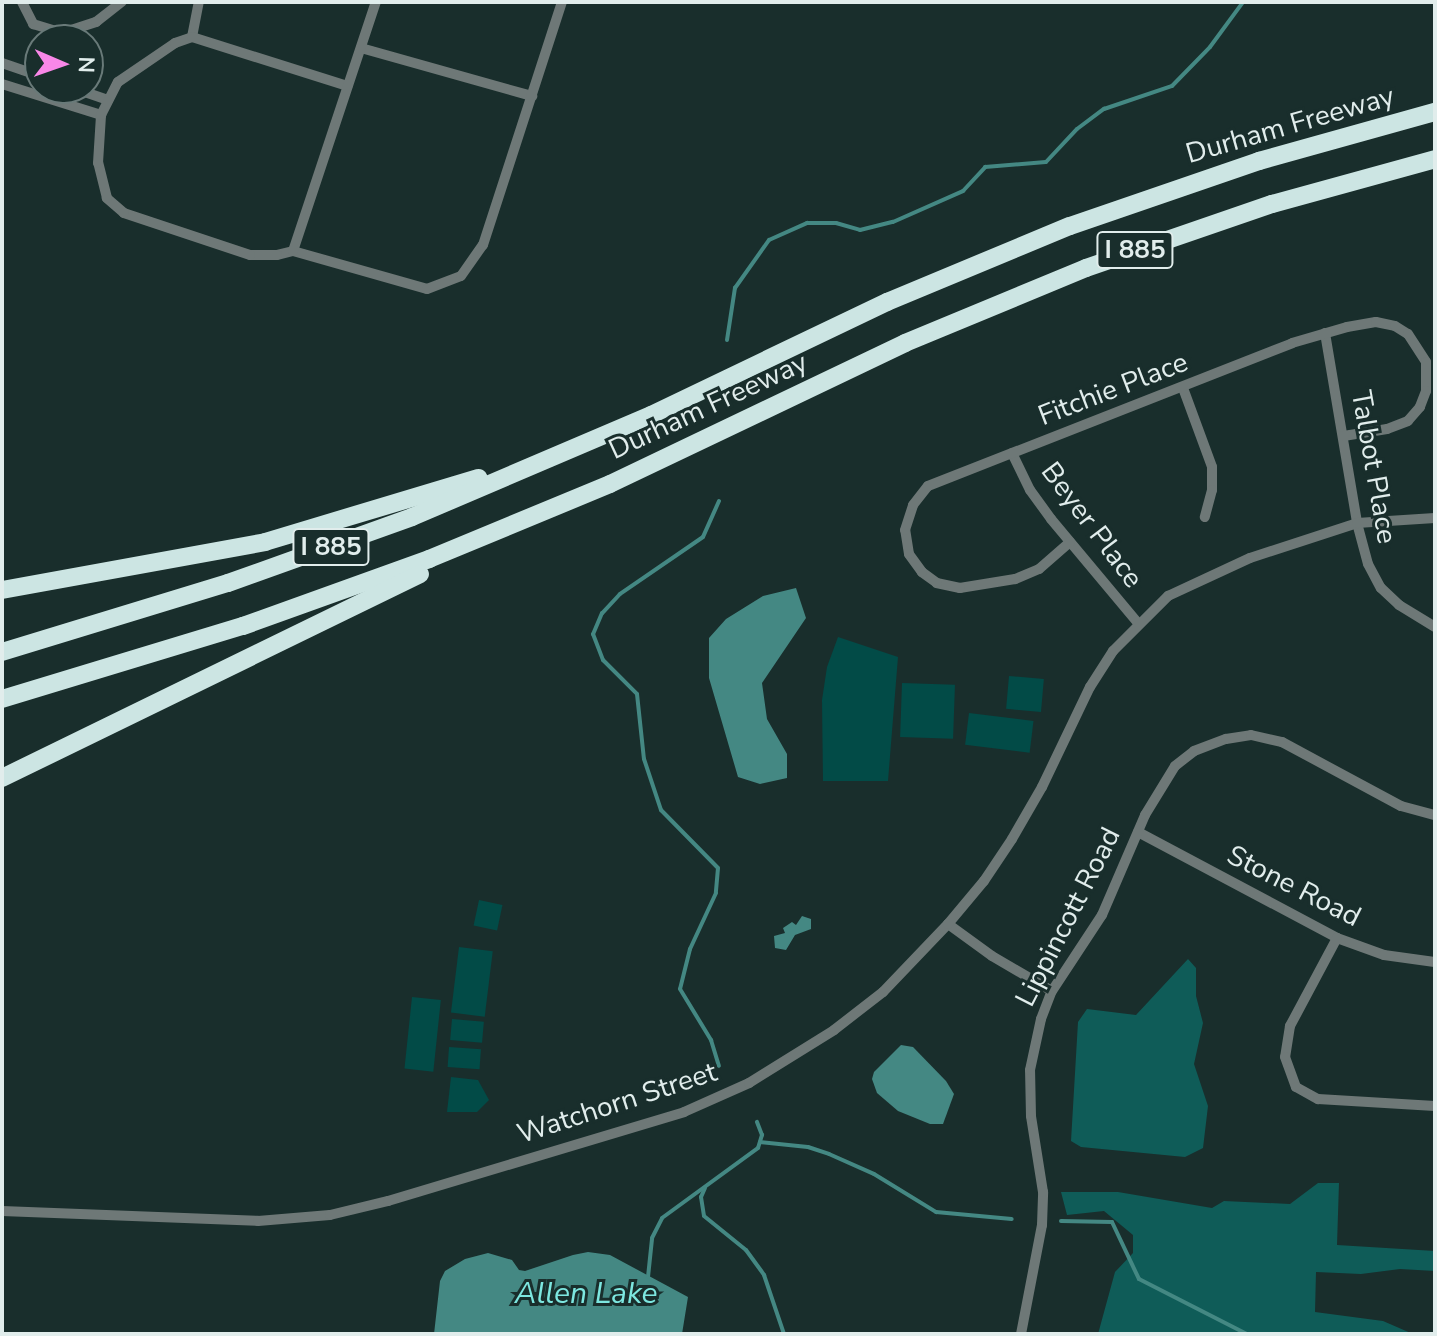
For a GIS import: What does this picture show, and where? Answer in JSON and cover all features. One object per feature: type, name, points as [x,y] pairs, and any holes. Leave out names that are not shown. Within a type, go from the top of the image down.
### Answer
[{"type":"highway","name":"Durham Freeway","points":[[2,652],[183,598],[352,540],[532,468],[887,302],[1070,226],[1259,161],[1435,112]]},
{"type":"highway","name":"Durham Freeway","points":[[2,699],[307,604],[550,510],[905,343],[1025,292],[1221,220],[1435,159]]},
{"type":"highway","points":[[2,590],[205,555],[325,526],[456,486],[651,415]]},
{"type":"highway","points":[[2,778],[550,510]]},
{"type":"street","points":[[22,2],[33,24]]},
{"type":"street","points":[[91,24],[122,2]]},
{"type":"street","points":[[192,37],[199,2]]},
{"type":"street","points":[[293,251],[376,2]]},
{"type":"street","points":[[347,86],[192,37],[175,43],[125,77],[101,115],[96,149],[107,198],[136,220],[250,255],[277,255],[293,251],[427,289],[461,276],[483,245],[562,2]]},
{"type":"street","points":[[361,48],[532,96]]},
{"type":"street","points":[[2,63],[24,70]]},
{"type":"street","points":[[2,84],[101,115]]},
{"type":"street","points":[[104,99],[108,100]]},
{"type":"street","name":"Fitchie Place","points":[[1070,542],[1039,569],[1015,579],[960,588],[937,583],[922,572],[909,554],[905,530],[913,505],[928,486],[1325,333],[1376,322],[1395,326],[1413,340],[1426,362],[1426,391],[1408,421],[1387,429],[1344,436]]},
{"type":"street","name":"Talbot Place","points":[[1325,333],[1357,523],[1368,564],[1381,588],[1399,605],[1435,627]]},
{"type":"street","points":[[1183,388],[1212,467],[1212,490],[1205,517]]},
{"type":"street","name":"Beyer Place","points":[[1012,453],[1030,490],[1138,623]]},
{"type":"street","name":"Watchorn Street","points":[[2,1211],[258,1221],[330,1215],[388,1201],[684,1112],[749,1083],[834,1030],[883,992],[948,924],[984,881],[1012,839],[1042,787],[1090,687],[1113,651],[1168,596],[1250,558],[1357,523],[1435,518]]},
{"type":"street","name":"Lippincott Road","points":[[1021,1334],[1034,1277],[1043,1192],[1031,1116],[1030,1070],[1041,1019],[1052,991],[1102,915],[1138,832],[1175,766],[1194,751],[1226,739],[1251,735],[1282,742],[1401,806],[1435,815]]},
{"type":"street","name":"Stone Road","points":[[1138,832],[1337,938],[1384,955],[1435,962]]},
{"type":"street","points":[[948,924],[992,956],[1052,991]]},
{"type":"street","points":[[1337,938],[1290,1026],[1285,1057],[1296,1087],[1318,1099],[1435,1106]]},
{"type":"shaded area","points":[[838,637],[898,657],[888,781],[823,781],[822,700],[827,667]]},
{"type":"shaded area","points":[[1009,676],[1044,679],[1041,712],[1006,709]]},
{"type":"shaded area","points":[[902,683],[955,685],[953,739],[900,737]]},
{"type":"shaded area","points":[[969,713],[1034,721],[1030,753],[965,745]]},
{"type":"shaded area","points":[[479,900],[502,905],[497,930],[474,925]]},
{"type":"shaded area","points":[[459,947],[493,951],[485,1017],[451,1013]]},
{"type":"shaded area","points":[[1188,959],[1196,968],[1196,996],[1203,1023],[1194,1064],[1208,1106],[1203,1148],[1185,1157],[1081,1147],[1071,1141],[1078,1022],[1087,1009],[1136,1015]]},
{"type":"shaded area","points":[[412,997],[441,1000],[433,1072],[404,1069]]},
{"type":"shaded area","points":[[452,1019],[484,1022],[482,1043],[450,1040]]},
{"type":"shaded area","points":[[449,1047],[481,1049],[480,1069],[448,1067]]},
{"type":"shaded area","points":[[451,1077],[478,1080],[489,1100],[477,1112],[447,1112]]},
{"type":"shaded area","points":[[1318,1183],[1339,1183],[1337,1245],[1435,1251],[1435,1271],[1316,1272],[1315,1312],[1383,1321],[1413,1334],[1098,1334],[1115,1272],[1133,1253],[1133,1235],[1104,1211],[1067,1215],[1061,1192],[1118,1192],[1212,1208],[1224,1201],[1290,1204]]},
{"type":"water","points":[[796,588],[806,618],[762,683],[767,719],[787,754],[787,778],[760,784],[738,777],[709,678],[709,638],[726,619],[763,596]]},
{"type":"water","points":[[802,916],[811,919],[811,929],[795,935],[786,950],[775,948],[774,936],[785,933],[783,928],[792,922],[796,925]]},
{"type":"water","points":[[901,1045],[913,1047],[946,1081],[954,1094],[943,1124],[930,1124],[898,1111],[877,1093],[872,1079],[874,1072]]},
{"type":"water","name":"Allen Lake","points":[[588,1252],[610,1255],[688,1297],[682,1334],[434,1334],[440,1281],[445,1271],[465,1259],[488,1253],[512,1260],[519,1270],[525,1271]]},
{"type":"waterway","points":[[727,340],[735,288],[769,240],[807,223],[836,223],[860,230],[893,222],[963,191],[985,167],[1046,162],[1077,129],[1104,109],[1172,86],[1210,47],[1243,2]]},
{"type":"waterway","points":[[719,501],[703,537],[620,594],[602,613],[593,634],[603,660],[637,694],[644,759],[661,810],[718,868],[716,893],[690,949],[680,989],[711,1040],[719,1066]]},
{"type":"waterway","points":[[648,1277],[652,1238],[662,1218],[758,1148],[762,1135],[757,1122]]},
{"type":"waterway","points":[[760,1142],[808,1147],[829,1154],[874,1174],[936,1212],[1012,1219]]},
{"type":"waterway","points":[[705,1188],[701,1197],[704,1216],[746,1250],[764,1275],[784,1334]]},
{"type":"waterway","points":[[1061,1221],[1112,1222],[1139,1279],[1247,1334]]}]
